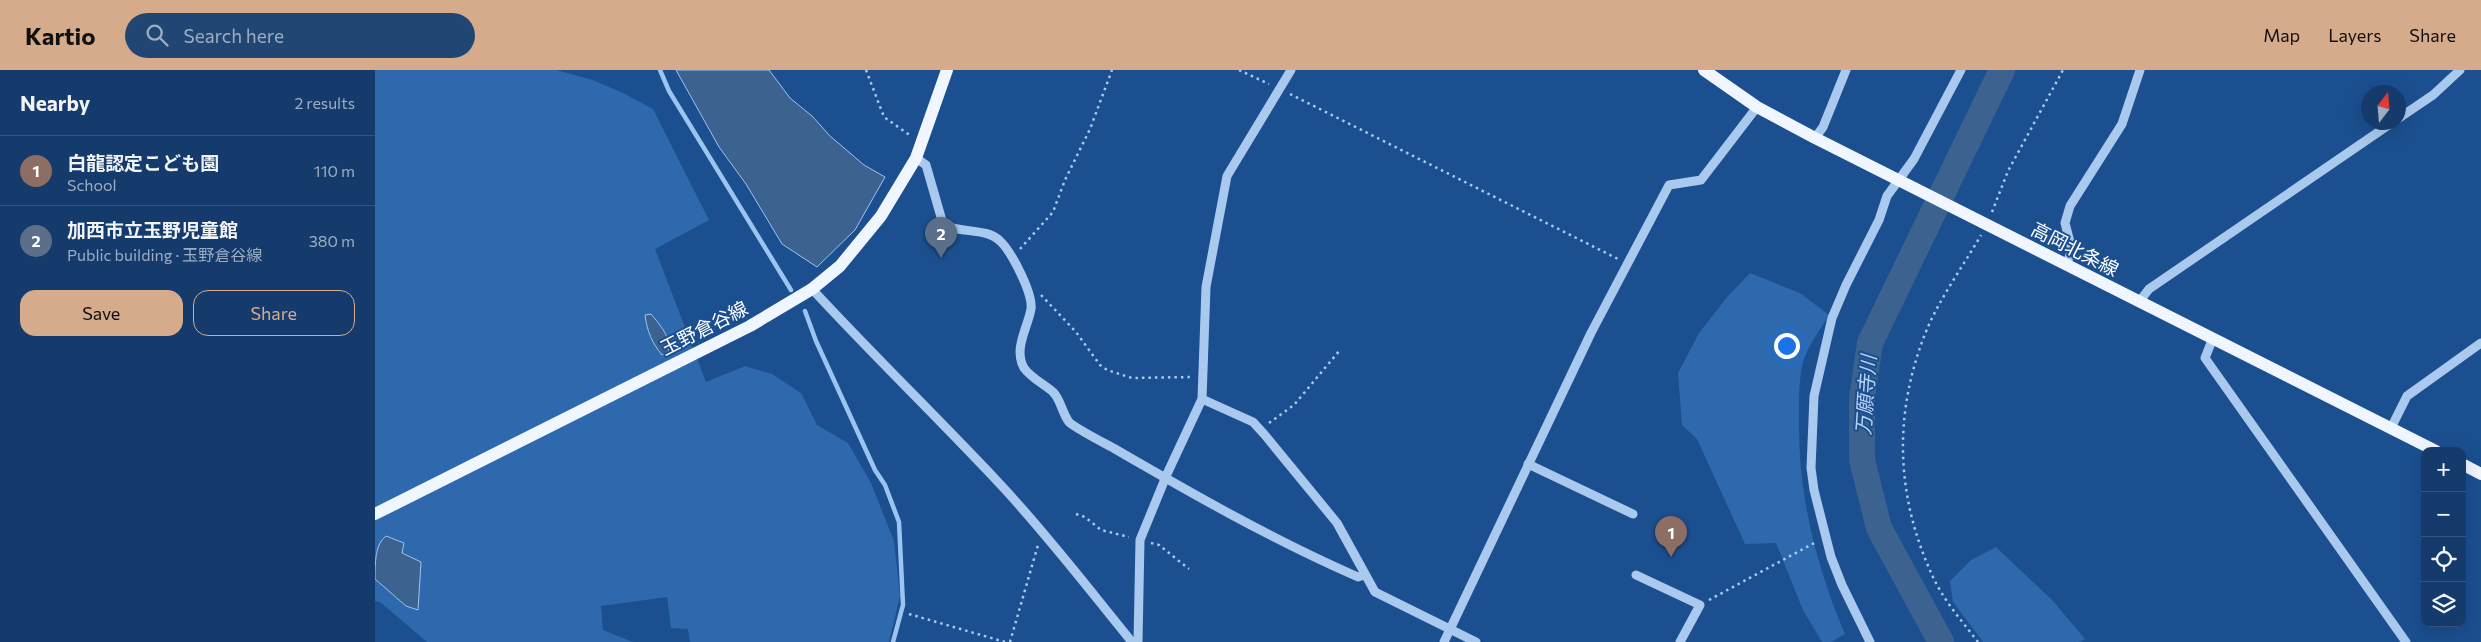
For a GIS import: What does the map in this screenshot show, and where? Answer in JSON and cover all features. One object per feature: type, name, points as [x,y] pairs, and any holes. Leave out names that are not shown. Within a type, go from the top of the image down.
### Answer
[{"type":"main road","name":"玉野倉谷線","points":[[375,514],[750,326],[812,289],[840,266],[881,216],[916,158],[947,70]]},
{"type":"main road","name":"高岡北条線","points":[[1704,70],[1757,107],[1815,138],[2428,447]]},
{"type":"main road","points":[[2466,466],[2481,474]]},
{"type":"street","points":[[1138,642],[1140,540],[1165,478],[1202,398],[1206,287],[1227,176],[1291,70]]},
{"type":"street","points":[[1815,138],[1823,127],[1846,70]]},
{"type":"street","points":[[1870,642],[1842,585],[1826,537],[1814,490],[1811,468],[1814,396],[1832,318],[1846,285],[1879,220],[1887,196],[1901,182],[1961,70]]},
{"type":"street","points":[[2066,265],[2072,250],[2065,223],[2070,206],[2122,124],[2140,70]]},
{"type":"street","points":[[2406,113],[2433,95],[2460,70]]},
{"type":"street","points":[[1444,642],[1591,333],[1669,185],[1701,180],[1757,107]]},
{"type":"street","points":[[2139,302],[2149,289],[2381,130]]},
{"type":"street","points":[[916,158],[926,165],[943,224],[951,229],[985,234],[999,240],[1011,257],[1025,282],[1031,309],[1023,329],[1021,355],[1023,366],[1053,393],[1066,412],[1069,422],[1165,478],[1306,554],[1358,577],[1364,575]]},
{"type":"street","points":[[812,289],[864,346],[998,482],[1044,533],[1132,642]]},
{"type":"street","points":[[2213,338],[2205,358],[2406,642]]},
{"type":"street","points":[[2391,428],[2407,396],[2481,343]]},
{"type":"street","points":[[1202,398],[1253,422],[1337,523],[1375,592],[1476,642]]},
{"type":"street","points":[[1528,464],[1633,514]]},
{"type":"street","points":[[1636,575],[1700,605],[1680,642]]},
{"type":"path","points":[[866,70],[885,117],[922,144]]},
{"type":"path","points":[[1011,257],[1053,212],[1069,171],[1090,129],[1112,70]]},
{"type":"path","points":[[1239,70],[1627,264]]},
{"type":"path","points":[[1978,642],[1959,619],[1933,578],[1907,503],[1902,436],[1908,387],[1925,333],[1944,295],[1987,226],[2008,171],[2063,70]]},
{"type":"path","points":[[1025,282],[1028,282],[1047,301],[1075,332],[1100,365],[1107,370],[1132,378],[1203,376]]},
{"type":"path","points":[[1260,430],[1294,405],[1340,350]]},
{"type":"path","points":[[1010,642],[1040,538],[1044,533]]},
{"type":"path","points":[[1700,605],[1826,537]]},
{"type":"path","points":[[909,614],[1005,642]]},
{"type":"shaded area","points":[[375,70],[556,70],[593,80],[653,109],[709,220],[655,249],[706,382],[745,366],[772,374],[801,393],[817,425],[848,443],[871,483],[894,541],[900,596],[889,642],[690,642],[688,629],[671,628],[667,597],[601,606],[603,630],[633,642],[427,642],[380,602],[375,601]]},
{"type":"shaded area","points":[[676,70],[769,70],[790,98],[812,116],[830,136],[864,165],[885,177],[855,230],[817,267],[782,244],[746,184],[719,147]]},
{"type":"shaded area","points":[[1750,273],[1800,293],[1829,315],[1811,344],[1803,362],[1800,386],[1799,427],[1802,480],[1811,533],[1826,584],[1845,634],[1831,642],[1822,642],[1803,610],[1776,543],[1745,544],[1697,439],[1682,425],[1678,373],[1699,333],[1728,296]]},
{"type":"shaded area","points":[[651,314],[667,337],[668,353],[662,355],[655,346],[645,315]]},
{"type":"shaded area","points":[[386,536],[404,543],[402,553],[421,562],[418,610],[406,606],[375,579],[378,549],[382,539]]},
{"type":"shaded area","points":[[1996,547],[2053,601],[2085,639],[2079,642],[1983,642],[1953,602],[1950,581],[1971,560]]},
{"type":"waterway","points":[[660,70],[669,91],[791,290]]},
{"type":"waterway","name":"万願寺川","points":[[1941,642],[1879,528],[1862,460],[1862,398],[1870,343],[2002,70]]},
{"type":"waterway","points":[[805,311],[816,341],[875,470],[885,485],[899,522],[903,605],[893,642]]},
{"type":"place","name":"加西市立玉野児童館","points":[[941,258]]},
{"type":"place","name":"白龍認定こども園","points":[[1671,557]]}]
